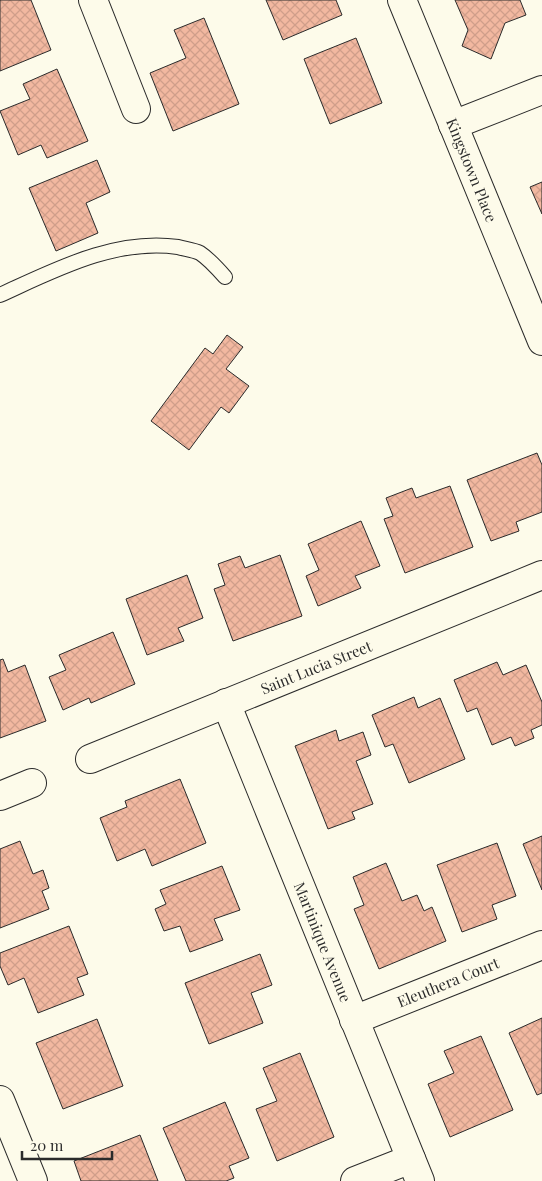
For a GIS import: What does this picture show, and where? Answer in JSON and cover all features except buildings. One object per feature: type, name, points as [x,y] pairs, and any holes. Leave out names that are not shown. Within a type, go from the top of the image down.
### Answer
[{"type":"street","points":[[93,0],[136,109]]},
{"type":"street","name":"Kingstown Place","points":[[402,0],[542,341]]},
{"type":"street","points":[[453,125],[542,90]]},
{"type":"street","name":"Saint Lucia Street","points":[[90,759],[542,575]]},
{"type":"street","name":"Martinique Avenue","points":[[226,703],[415,1170]]},
{"type":"street","points":[[0,796],[32,783]]},
{"type":"street","name":"Eleuthera Court","points":[[354,1020],[542,944]]},
{"type":"street","points":[[0,1100],[33,1181]]},
{"type":"street","points":[[355,1181],[415,1170]]},
{"type":"lane","points":[[0,295],[65,266],[110,251],[163,245],[200,253],[225,277]]}]
